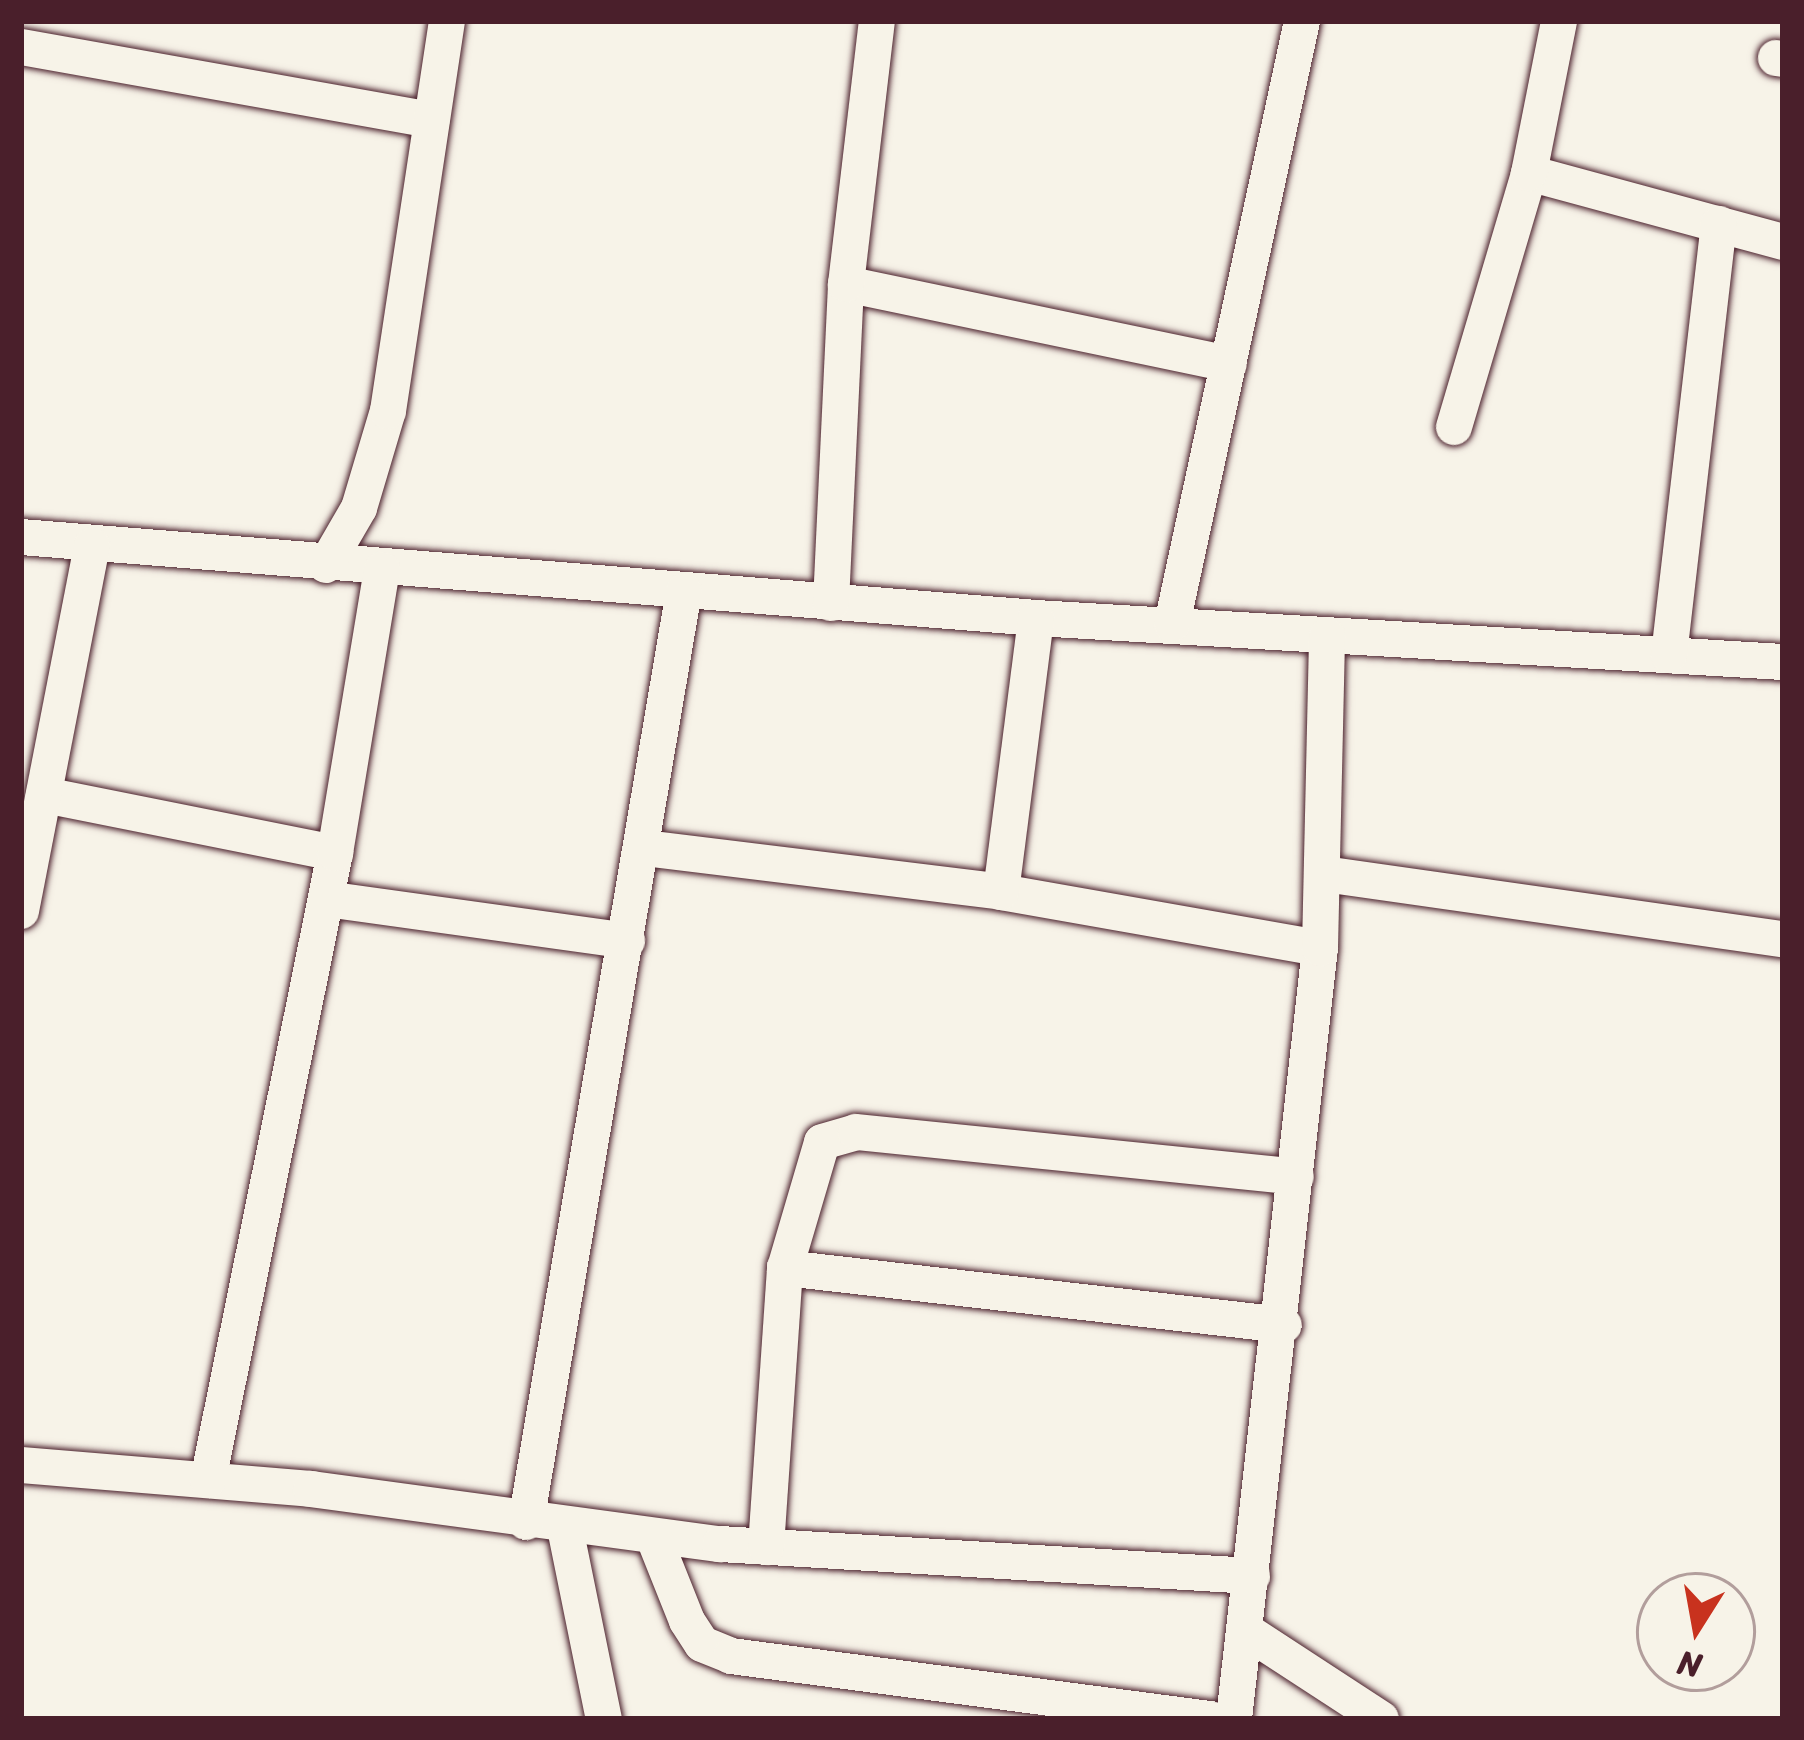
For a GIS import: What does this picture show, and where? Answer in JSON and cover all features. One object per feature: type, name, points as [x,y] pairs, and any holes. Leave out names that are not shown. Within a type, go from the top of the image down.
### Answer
[{"type":"street","points":[[326,566],[358,508],[380,444],[448,21]]},
{"type":"street","points":[[831,603],[846,284],[877,21]]},
{"type":"street","points":[[1172,624],[1302,21]]},
{"type":"street","points":[[1454,427],[1529,173],[1559,21]]},
{"type":"street","points":[[21,47],[432,120]]},
{"type":"street","points":[[1529,173],[1783,242]]},
{"type":"street","points":[[1670,656],[1719,224]]},
{"type":"street","points":[[846,284],[1229,364]]},
{"type":"street","points":[[21,537],[326,566],[1036,618],[1783,662]]},
{"type":"street","points":[[22,904],[92,546]]},
{"type":"street","points":[[208,1480],[335,853],[382,570]]},
{"type":"street","points":[[526,1522],[645,848],[684,591]]},
{"type":"street","points":[[1000,892],[1036,618]]},
{"type":"street","points":[[1234,1719],[1284,1325],[1320,948],[1328,636]]},
{"type":"street","points":[[44,795],[335,853]]},
{"type":"street","points":[[645,848],[1000,892],[1320,948]]},
{"type":"street","points":[[1324,874],[1783,939]]},
{"type":"street","points":[[326,898],[627,941]]},
{"type":"street","points":[[766,1546],[785,1268],[822,1142],[838,1134],[1296,1177]]},
{"type":"street","points":[[785,1268],[1284,1325]]},
{"type":"street","points":[[21,1465],[208,1480],[654,1538],[1252,1576]]},
{"type":"street","points":[[565,1528],[604,1719]]},
{"type":"street","points":[[654,1538],[687,1622],[702,1644],[731,1656],[1211,1719]]},
{"type":"street","points":[[1246,1631],[1381,1719]]}]
